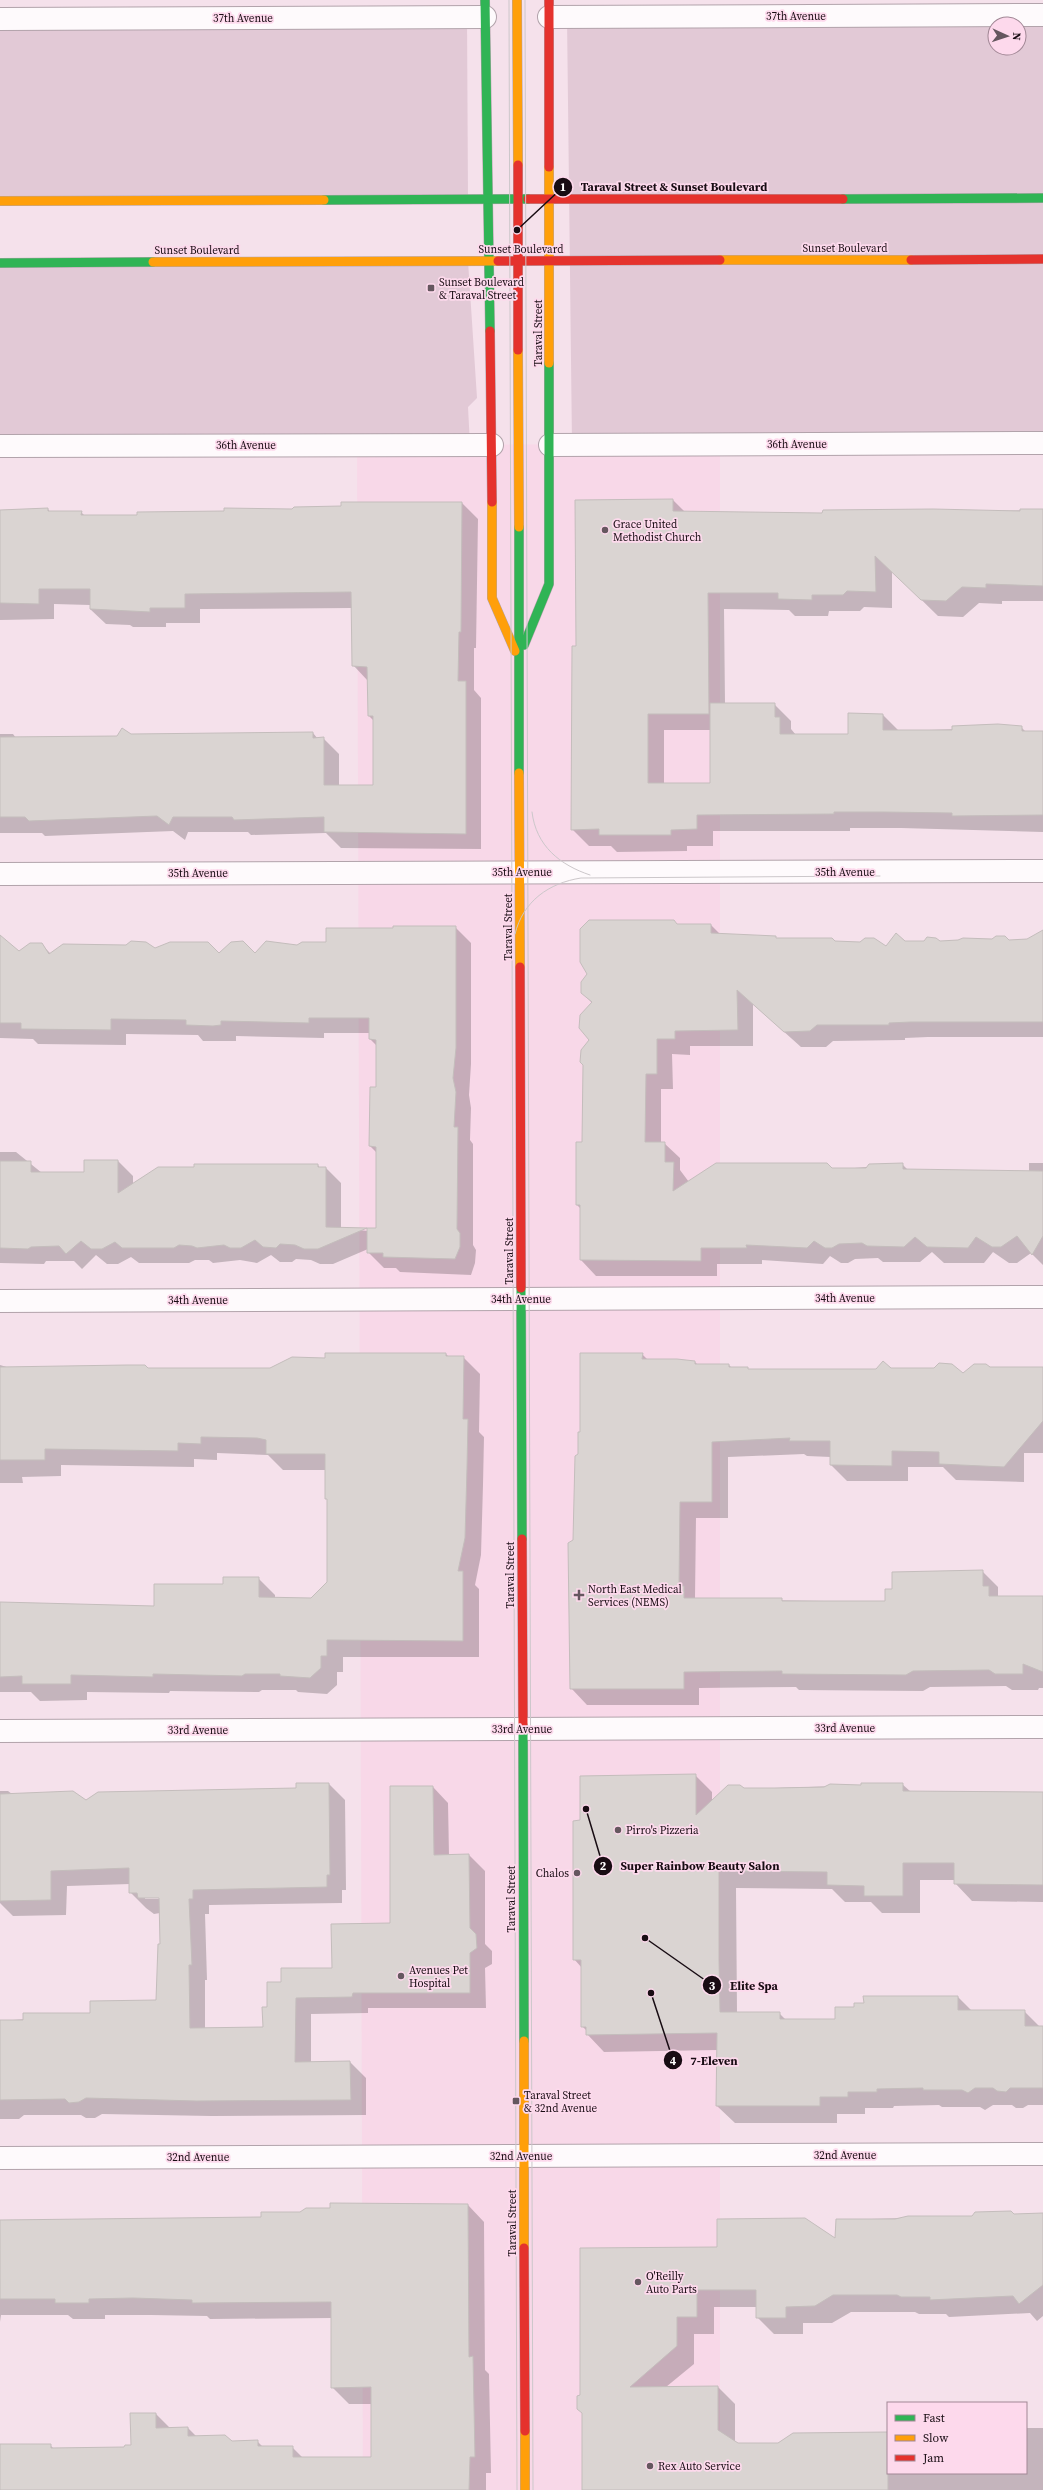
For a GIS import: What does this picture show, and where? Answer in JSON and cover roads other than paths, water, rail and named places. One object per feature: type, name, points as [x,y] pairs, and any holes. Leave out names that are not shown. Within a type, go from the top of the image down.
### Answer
[{"type":"street","name":"Taraval Street","points":[[517,0],[525,2490]]},
{"type":"street","name":"Taraval Street","points":[[485,9],[492,445],[492,598],[518,660]]},
{"type":"street","name":"37th Avenue","points":[[0,19],[485,9]]},
{"type":"street","name":"Taraval Street","points":[[518,660],[549,584],[549,9]]},
{"type":"street","name":"37th Avenue","points":[[549,9],[1043,15]]},
{"type":"street","points":[[0,201],[1043,198]]},
{"type":"street","name":"Sunset Boulevard","points":[[0,262],[488,262],[1043,259]]},
{"type":"street","name":"36th Avenue","points":[[550,444],[1043,443]]},
{"type":"street","name":"36th Avenue","points":[[0,446],[492,445]]},
{"type":"street","name":"35th Avenue","points":[[0,874],[1043,871]]},
{"type":"street","name":"34th Avenue","points":[[0,1300],[1043,1297]]},
{"type":"street","name":"33rd Avenue","points":[[0,1731],[1043,1728]]},
{"type":"street","name":"32nd Avenue","points":[[0,2158],[1043,2154]]},
{"type":"tram line","points":[[509,0],[517,2490]]},
{"type":"tram line","points":[[525,0],[533,2490]]},
{"type":"tram line","points":[[532,812],[534,824],[539,835],[551,852],[569,866],[590,875]]},
{"type":"tram line","points":[[515,934],[524,912],[539,896],[558,884],[581,878],[880,876]]},
{"type":"place","name":"Taraval Street & Sunset Boulevard","points":[[517,230]]},
{"type":"place","name":"Sunset Boulevard & Taraval Street","points":[[431,288]]},
{"type":"place","name":"Grace United Methodist Church","points":[[605,530]]},
{"type":"place","name":"North East Medical Services (NEMS)","points":[[579,1595]]},
{"type":"place","name":"Super Rainbow Beauty Salon","points":[[586,1809]]},
{"type":"place","name":"Pirro's Pizzeria","points":[[618,1830]]},
{"type":"place","name":"Chalos","points":[[577,1873]]},
{"type":"place","name":"Elite Spa","points":[[645,1938]]},
{"type":"place","name":"Avenues Pet Hospital","points":[[401,1976]]},
{"type":"place","name":"7-Eleven","points":[[651,1993]]},
{"type":"place","name":"Taraval Street & 32nd Avenue","points":[[516,2101]]},
{"type":"place","name":"O'Reilly Auto Parts","points":[[638,2282]]},
{"type":"place","name":"Rex Auto Service","points":[[650,2466]]}]
